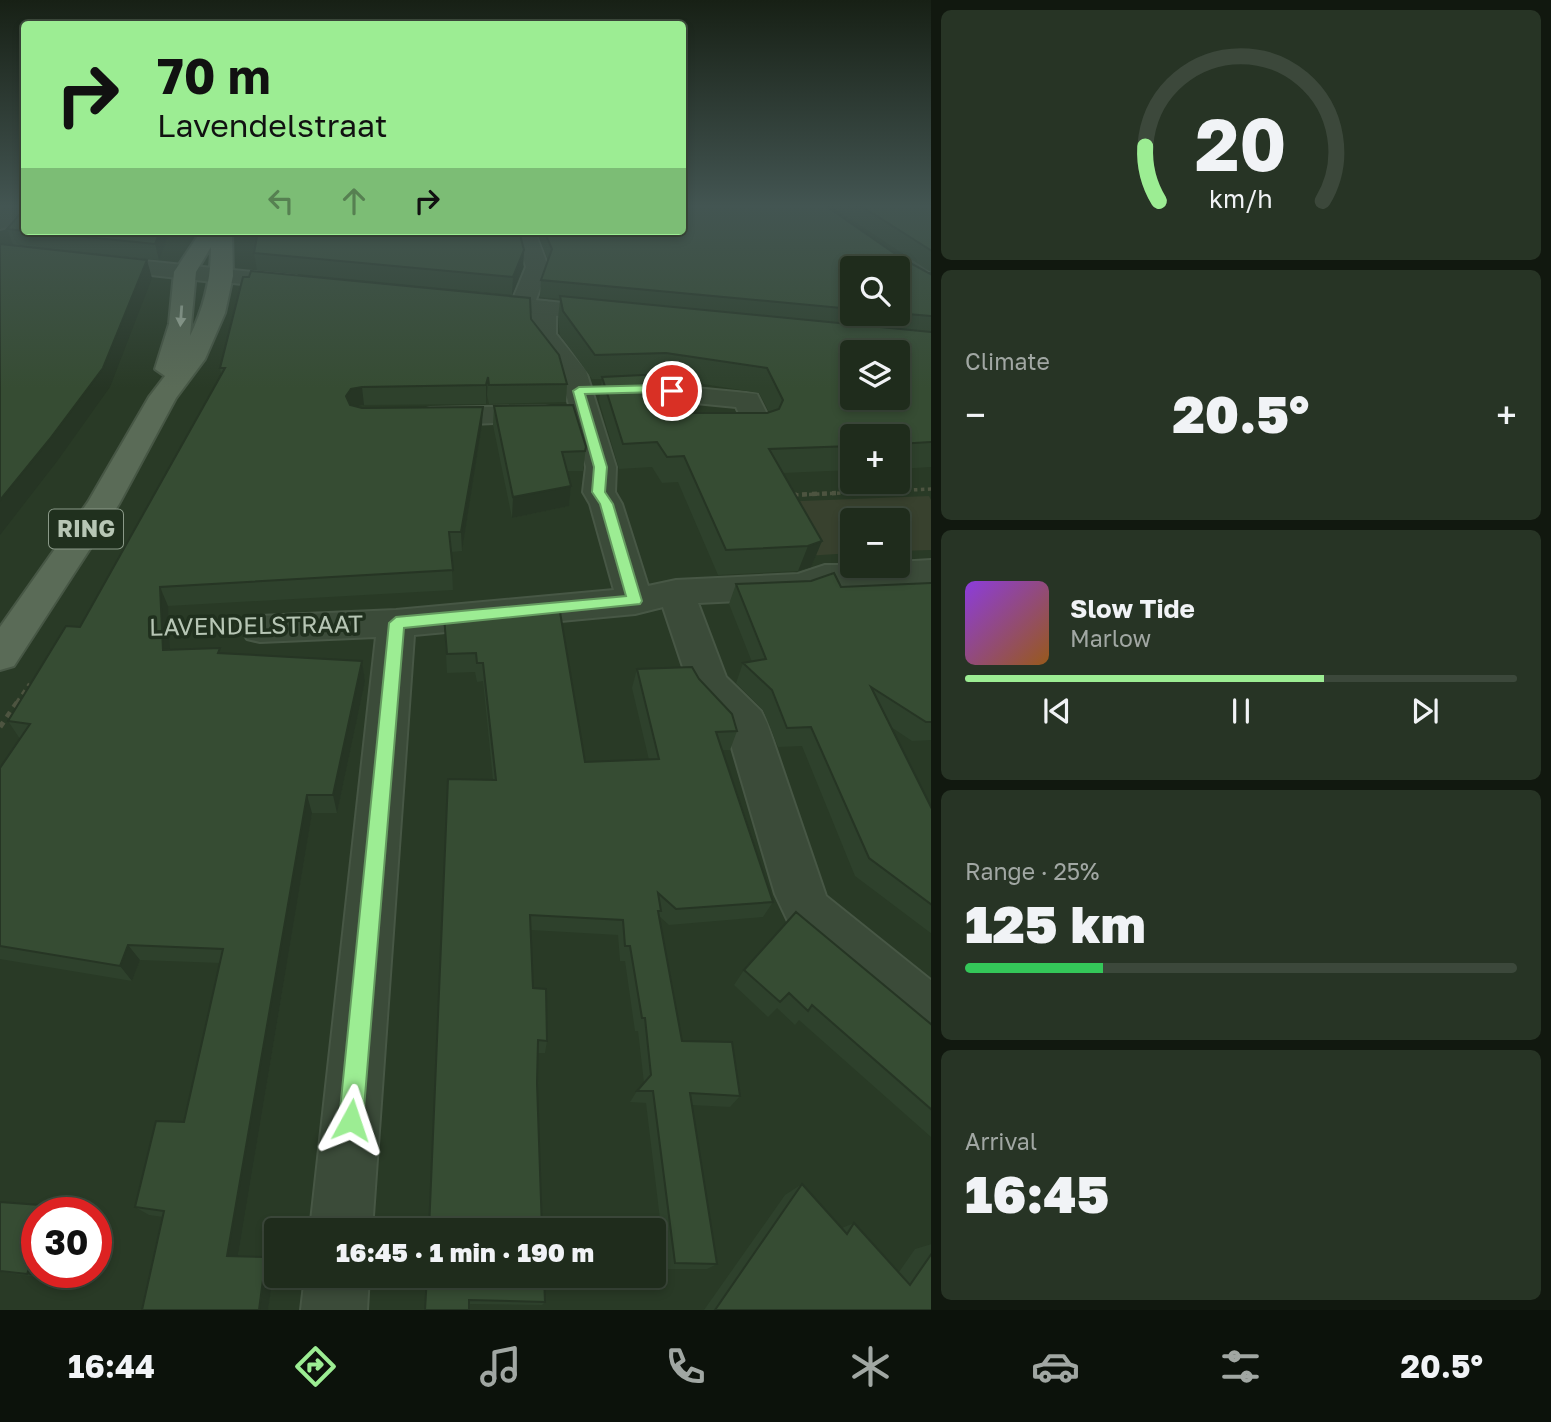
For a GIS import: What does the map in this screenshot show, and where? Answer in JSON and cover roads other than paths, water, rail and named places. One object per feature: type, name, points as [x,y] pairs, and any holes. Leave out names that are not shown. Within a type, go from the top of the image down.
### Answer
[{"type":"main road","name":"RING","points":[[163,397],[170,357],[181,324],[185,272],[189,265]]},
{"type":"main road","name":"RING","points":[[0,656],[103,504],[163,397],[192,359],[213,313],[222,265]]},
{"type":"street","points":[[118,265],[314,285]]},
{"type":"street","points":[[536,265],[533,307],[544,335],[573,371],[601,467],[598,492],[655,597],[709,685],[746,723],[799,894],[809,913],[931,1015]]},
{"type":"street","points":[[910,273],[931,286]]},
{"type":"street","points":[[452,299],[641,317]]},
{"type":"street","points":[[401,417],[582,402],[661,388],[682,411],[759,426],[752,400],[682,411]]},
{"type":"street","name":"LAVENDELSTRAAT","points":[[260,629],[396,623],[655,597],[802,586],[825,577],[931,572]]},
{"type":"street","points":[[342,1218],[396,623]]},
{"type":"street","points":[[334,1310],[336,1288]]}]
